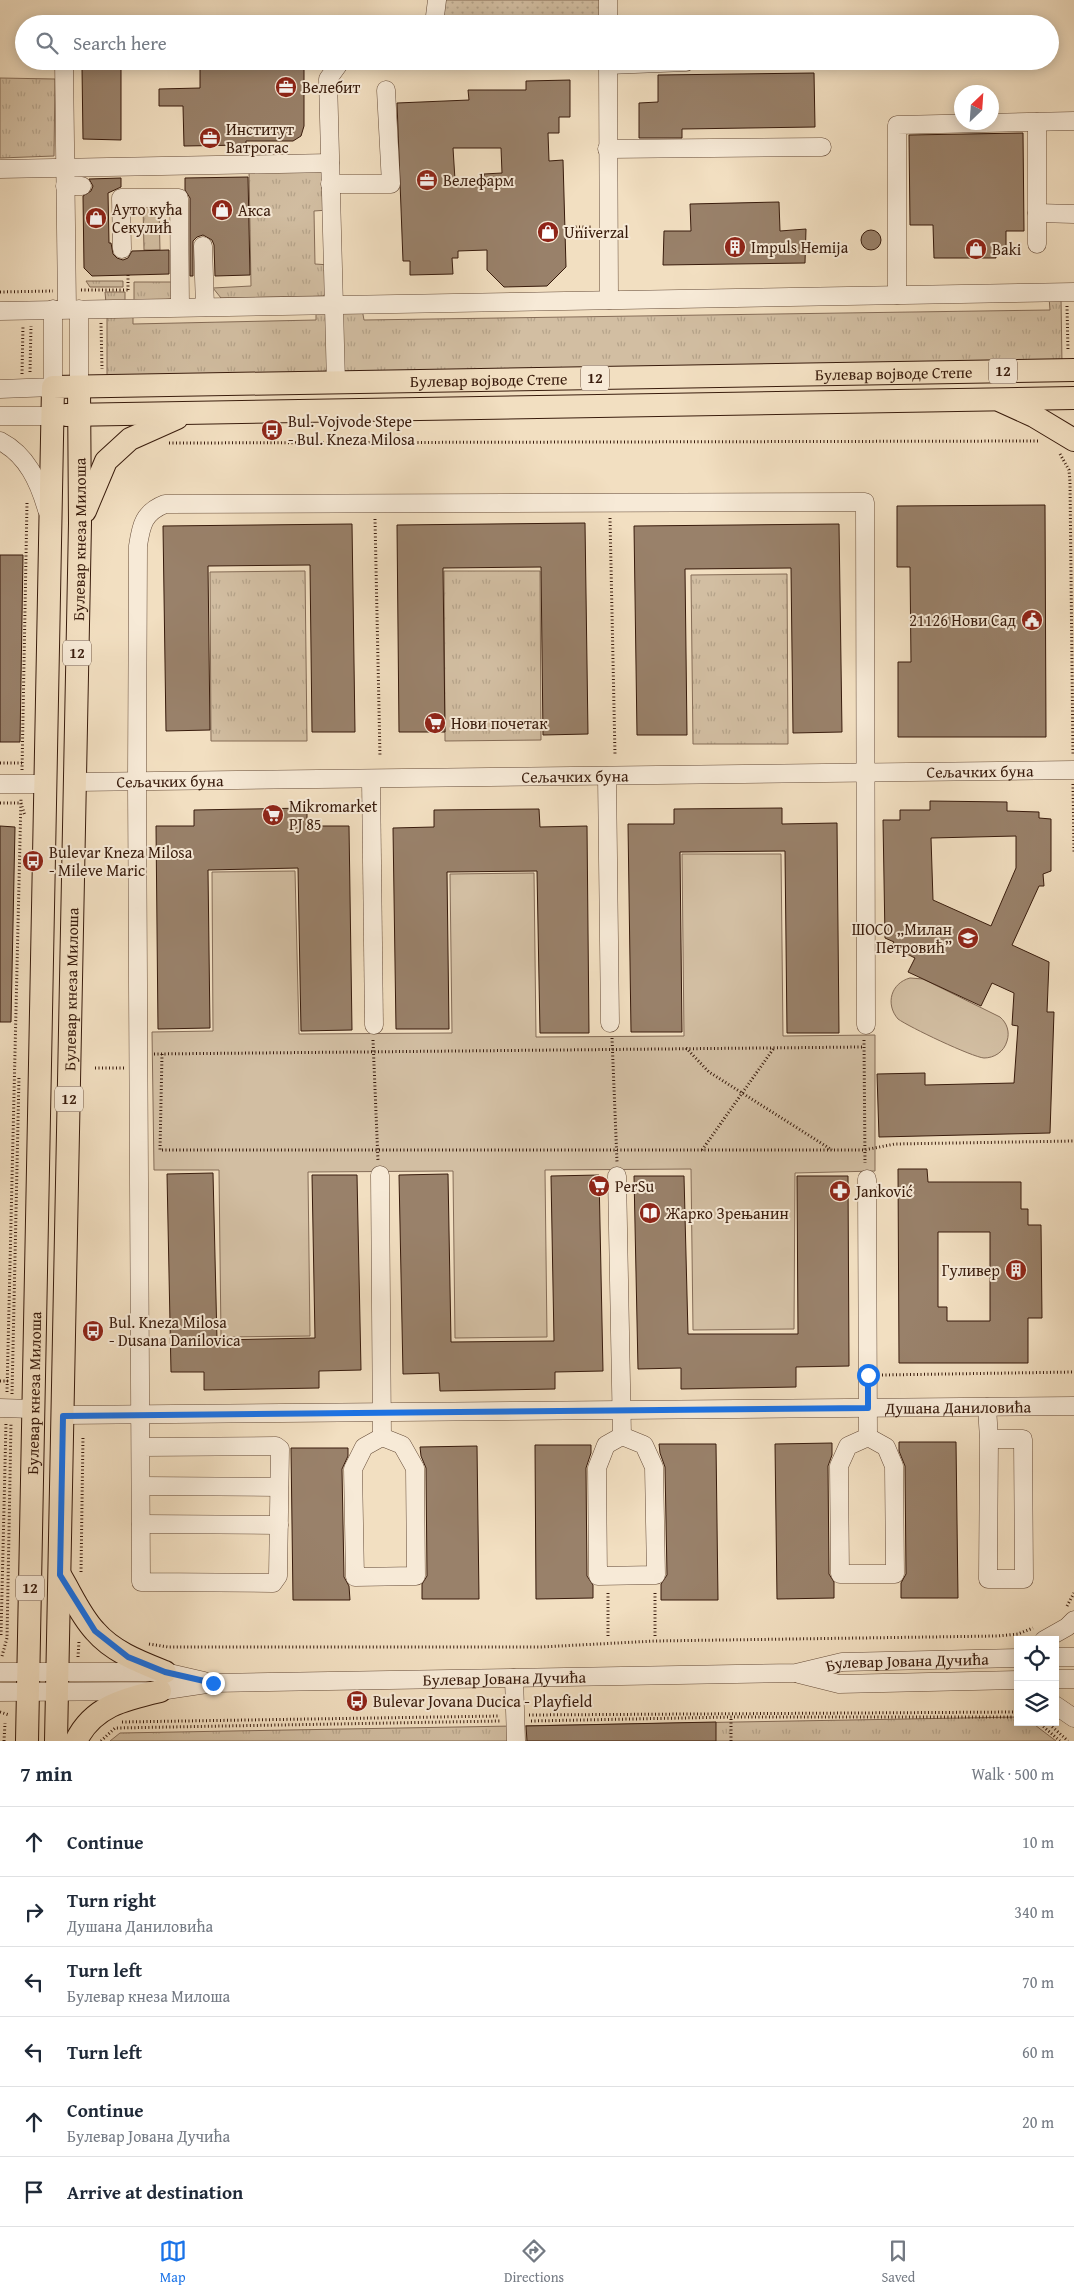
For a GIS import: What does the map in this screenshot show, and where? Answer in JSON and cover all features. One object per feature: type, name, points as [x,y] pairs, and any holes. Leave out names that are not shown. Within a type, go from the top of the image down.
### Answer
[{"type":"main road","name":"Булевар војводе Степе","points":[[53,387],[336,382],[1071,360]]},
{"type":"main road","name":"Булевар кнеза Милоша","points":[[27,1741],[28,1681],[13,1408],[31,784],[50,522],[53,387]]},
{"type":"main road","name":"Булевар кнеза Милоша","points":[[56,1741],[80,523],[79,387]]},
{"type":"main road","name":"Булевар војводе Степе","points":[[52,416],[1074,398]]},
{"type":"main road","points":[[995,399],[1034,416],[1064,444]]},
{"type":"main road","name":"12","points":[[80,523],[106,461],[130,439],[186,413]]},
{"type":"main road","points":[[60,1575],[95,1631],[162,1681],[102,1709],[86,1725],[76,1741]]},
{"type":"street","points":[[435,15],[437,0]]},
{"type":"street","points":[[608,0],[608,15]]},
{"type":"street","points":[[0,389],[53,387],[66,309],[74,186],[65,166],[64,70]]},
{"type":"street","points":[[334,70],[328,79],[332,305],[336,382]]},
{"type":"street","points":[[608,70],[610,300]]},
{"type":"street","points":[[330,184],[391,184],[386,90]]},
{"type":"street","points":[[897,295],[897,126],[1074,121]]},
{"type":"street","points":[[1037,122],[1037,244]]},
{"type":"street","points":[[608,149],[822,147]]},
{"type":"street","points":[[0,169],[65,166],[330,163]]},
{"type":"street","points":[[122,249],[121,198],[127,193],[179,198],[180,308]]},
{"type":"street","points":[[1037,214],[1074,214]]},
{"type":"street","points":[[203,246],[205,307]]},
{"type":"street","points":[[0,311],[1070,292]]},
{"type":"street","points":[[66,309],[79,387]]},
{"type":"street","points":[[0,416],[52,416]]},
{"type":"street","points":[[0,441],[27,462],[42,493],[50,522]]},
{"type":"street","points":[[140,1447],[276,1446],[280,1449],[278,1576],[273,1583],[141,1582],[141,1486],[140,1447],[136,782],[138,546],[141,528],[151,509],[165,504],[865,502],[866,1025]]},
{"type":"street","name":"Сељачких буна","points":[[75,782],[1074,770]]},
{"type":"street","points":[[607,776],[610,1023]]},
{"type":"street","points":[[371,779],[374,1025]]},
{"type":"street","points":[[0,784],[31,784]]},
{"type":"street","points":[[380,1176],[382,1436]]},
{"type":"street","points":[[617,1176],[622,1436]]},
{"type":"street","points":[[867,1179],[868,1437]]},
{"type":"street","name":"Душана Даниловића","points":[[63,1416],[1074,1406]]},
{"type":"street","points":[[987,1407],[989,1438],[988,1579],[1024,1579],[1023,1439],[989,1438]]},
{"type":"street","points":[[382,1436],[402,1445],[415,1468],[416,1576],[355,1577],[353,1469],[364,1447],[382,1436]]},
{"type":"street","points":[[622,1436],[644,1445],[654,1467],[656,1576],[598,1576],[597,1468],[606,1445],[622,1436]]},
{"type":"street","points":[[868,1437],[886,1447],[894,1466],[895,1574],[840,1574],[839,1466],[848,1446],[868,1437]]},
{"type":"street","points":[[141,1486],[280,1487]]},
{"type":"street","points":[[141,1524],[279,1525]]},
{"type":"street","points":[[1039,1634],[1067,1627],[1069,1616]]},
{"type":"street","points":[[985,1658],[1014,1649]]},
{"type":"street","points":[[1059,1657],[1074,1657]]},
{"type":"street","name":"Булевар Јована Дучића","points":[[0,1672],[28,1681],[213,1683],[796,1673],[842,1662],[1014,1658]]},
{"type":"street","name":"Булевар Јована Дучића","points":[[796,1673],[839,1684],[1014,1680]]},
{"type":"street","points":[[514,1678],[516,1741]]},
{"type":"street","points":[[1059,1679],[1074,1679]]},
{"type":"street","points":[[984,1680],[1014,1690]]},
{"type":"street","name":"Булевар Јована Дучића","points":[[0,1692],[28,1681]]},
{"type":"street","points":[[1059,1708],[1074,1718]]},
{"type":"path","points":[[565,227],[609,227]]},
{"type":"path","points":[[22,388],[23,292]]},
{"type":"path","points":[[1070,292],[1071,360]]},
{"type":"path","points":[[166,443],[1043,443]]},
{"type":"path","points":[[1064,444],[1070,482],[1074,852]]},
{"type":"path","points":[[27,500],[22,763],[31,784]]},
{"type":"path","points":[[0,1650],[2,1650],[7,1638],[25,817],[31,784],[32,501]]},
{"type":"path","points":[[609,502],[616,755]]},
{"type":"path","points":[[374,503],[380,757]]},
{"type":"path","points":[[0,763],[22,763]]},
{"type":"path","points":[[1,1635],[13,1408],[8,1381],[21,803],[31,784]]},
{"type":"path","points":[[0,803],[21,803]]},
{"type":"path","points":[[21,803],[25,817]]},
{"type":"path","points":[[610,1023],[614,1048],[618,1150],[617,1176]]},
{"type":"path","points":[[374,1025],[373,1052],[377,1151],[380,1176]]},
{"type":"path","points":[[866,1025],[863,1047],[864,1150],[867,1179]]},
{"type":"path","points":[[702,1150],[775,1047]]},
{"type":"path","points":[[95,1068],[138,1061],[162,1054],[863,1047]]},
{"type":"path","points":[[686,1048],[709,1072],[832,1150]]},
{"type":"path","points":[[162,1054],[160,1150],[864,1150],[895,1144],[1074,1141]]},
{"type":"path","points":[[868,1375],[1074,1372]]},
{"type":"path","points":[[0,1381],[8,1381]]},
{"type":"path","points":[[608,1576],[608,1636]]},
{"type":"path","points":[[655,1636],[656,1576]]},
{"type":"path","points":[[1069,1616],[1074,1593]]},
{"type":"path","points":[[141,1643],[168,1647],[541,1647],[655,1641],[1039,1634]]},
{"type":"path","points":[[114,1723],[1014,1712]]},
{"type":"path","points":[[731,1717],[731,1741]]},
{"type":"path","points":[[101,1741],[115,1728],[515,1718],[1014,1717]]},
{"type":"path","points":[[4,1741],[5,1723]]},
{"type":"path","points":[[1043,1726],[1060,1741]]},
{"type":"path","points":[[1051,1726],[1067,1740],[1070,1736]]},
{"type":"green space","points":[[441,0],[601,0],[601,15],[441,15]]},
{"type":"green space","points":[[0,78],[55,79],[54,156],[0,158]]},
{"type":"green space","points":[[315,168],[324,172],[328,210],[314,211],[315,264],[330,265],[327,293],[323,296],[221,298],[213,288],[251,286],[249,170]]},
{"type":"green space","points":[[171,201],[171,208],[159,209],[160,250],[144,250],[143,206]]},
{"type":"green space","points":[[86,281],[123,281],[123,287],[90,287]]},
{"type":"green space","points":[[134,282],[172,282],[172,299],[134,302]]},
{"type":"green space","points":[[105,292],[125,292],[125,303],[106,303]]},
{"type":"green space","points":[[1049,297],[1061,297],[1062,365],[343,375],[337,310],[362,309],[364,320],[1050,310]]},
{"type":"green space","points":[[316,308],[326,309],[327,367],[325,373],[107,383],[107,313],[133,312],[133,324],[316,320]]},
{"type":"green space","points":[[305,571],[307,741],[211,741],[210,572]]},
{"type":"green space","points":[[444,571],[540,571],[541,740],[445,741]]},
{"type":"green space","points":[[787,574],[788,744],[693,744],[691,575]]},
{"type":"green space","points":[[682,854],[781,854],[783,1036],[875,1035],[875,1171],[795,1173],[794,1329],[693,1330],[691,1169],[545,1170],[547,1337],[455,1338],[453,1171],[308,1172],[310,1336],[221,1337],[219,1170],[154,1170],[152,1032],[213,1031],[212,872],[295,871],[299,1034],[452,1033],[450,874],[534,873],[536,1037],[684,1036]]},
{"type":"green space","points":[[910,978],[923,979],[1000,1017],[1008,1031],[1008,1038],[1004,1048],[998,1054],[984,1058],[967,1053],[898,1019],[892,1007],[892,995],[898,984]]},
{"type":"green space","points":[[1014,1717],[1014,1726],[1036,1726],[1056,1741],[110,1741],[120,1733]]},
{"type":"building","points":[[82,70],[121,70],[121,140],[83,139]]},
{"type":"building","points":[[200,70],[304,70],[304,126],[301,136],[293,141],[246,141],[246,145],[184,146],[183,106],[159,106],[159,89],[200,88]]},
{"type":"building","points":[[814,73],[815,127],[682,129],[682,138],[639,138],[639,103],[658,102],[658,75]]},
{"type":"building","points":[[570,80],[570,117],[559,117],[559,133],[548,133],[549,161],[563,160],[566,267],[547,286],[504,287],[487,270],[487,250],[458,251],[458,258],[452,258],[453,274],[410,275],[410,261],[403,261],[397,103],[469,100],[468,90],[526,90],[526,81]],"holes":[[[453,148],[501,148],[502,173],[484,174],[484,179],[455,180]]]},
{"type":"building","points":[[1023,133],[1024,231],[1006,231],[1006,248],[995,248],[996,258],[934,258],[933,225],[910,225],[909,135]]},
{"type":"building","name":"Акса","points":[[248,177],[250,275],[215,276],[214,245],[212,240],[203,235],[193,241],[193,276],[190,276],[190,198],[185,190],[185,178]]},
{"type":"building","name":"Ауто кућа Секулић","points":[[121,178],[121,187],[108,193],[109,243],[111,243],[113,254],[123,260],[128,258],[132,251],[169,250],[169,274],[92,276],[84,268],[83,196],[91,191],[93,186],[89,179]]},
{"type":"building","name":"Impuls Hemija","points":[[779,202],[780,231],[806,229],[805,263],[663,265],[664,231],[691,231],[690,204]]},
{"type":"building","points":[[871,230],[878,233],[881,240],[878,247],[871,250],[864,247],[861,240],[864,233]]},
{"type":"building","points":[[1045,505],[1046,737],[898,737],[898,662],[911,662],[910,567],[897,567],[897,506]]},
{"type":"building","points":[[585,523],[588,734],[543,735],[541,567],[443,568],[445,732],[399,732],[397,525]]},
{"type":"building","points":[[352,524],[355,732],[312,732],[310,565],[208,566],[210,730],[166,731],[163,526]]},
{"type":"building","points":[[839,524],[842,732],[793,733],[791,568],[685,569],[687,735],[637,735],[634,526]]},
{"type":"building","points":[[0,555],[23,555],[20,742],[0,742]]},
{"type":"building","points":[[930,801],[1007,802],[1007,811],[1039,812],[1039,818],[1051,819],[1051,871],[1043,874],[1044,886],[1039,886],[1012,945],[1049,962],[1047,1012],[1054,1012],[1050,1133],[879,1137],[877,1074],[925,1073],[925,1085],[1014,1083],[1018,1026],[1012,1025],[1014,993],[992,983],[981,1006],[908,972],[915,958],[891,946],[894,942],[885,938],[883,820],[900,820],[900,810],[930,810]],"holes":[[[1016,836],[1016,868],[991,926],[933,900],[931,838]]]},
{"type":"building","points":[[307,808],[307,826],[349,826],[352,1030],[301,1031],[298,868],[208,870],[210,1028],[158,1029],[156,826],[194,826],[194,810]]},
{"type":"building","points":[[782,808],[782,824],[837,823],[839,1033],[787,1033],[785,851],[680,852],[682,1032],[631,1032],[628,824],[674,824],[674,809]]},
{"type":"building","points":[[539,809],[540,827],[587,826],[589,1033],[540,1033],[537,871],[447,872],[449,1029],[396,1029],[393,828],[434,827],[434,810]]},
{"type":"building","points":[[0,826],[15,827],[11,1022],[0,1022]]},
{"type":"building","name":"Гуливер","points":[[898,1169],[927,1169],[928,1182],[1021,1182],[1021,1209],[1028,1209],[1028,1225],[1041,1225],[1042,1318],[1028,1318],[1028,1363],[899,1363]],"holes":[[[938,1232],[990,1232],[990,1321],[947,1321],[947,1307],[938,1307]]]},
{"type":"building","points":[[213,1173],[217,1340],[315,1338],[312,1175],[357,1175],[361,1370],[319,1371],[319,1388],[204,1390],[204,1372],[171,1372],[167,1174]]},
{"type":"building","points":[[448,1174],[451,1342],[554,1341],[551,1176],[599,1175],[603,1371],[555,1372],[555,1389],[440,1391],[439,1373],[403,1374],[399,1175]]},
{"type":"building","points":[[634,1176],[684,1176],[688,1334],[798,1334],[797,1176],[848,1176],[849,1366],[796,1367],[796,1387],[681,1389],[681,1368],[638,1369]]},
{"type":"building","points":[[899,1442],[956,1442],[958,1598],[901,1598],[901,1583],[906,1574],[905,1466],[899,1451]]},
{"type":"building","points":[[832,1443],[832,1455],[828,1466],[829,1574],[834,1582],[834,1598],[777,1599],[775,1444]]},
{"type":"building","points":[[659,1444],[716,1444],[718,1600],[661,1600],[661,1584],[667,1575],[665,1467]]},
{"type":"building","points":[[535,1445],[591,1445],[591,1453],[586,1468],[587,1576],[593,1585],[593,1598],[536,1599]]},
{"type":"building","points":[[477,1446],[479,1599],[422,1599],[422,1584],[427,1576],[426,1468],[421,1456],[420,1447]]},
{"type":"building","points":[[291,1448],[348,1448],[348,1456],[342,1469],[344,1577],[349,1586],[350,1600],[293,1600]]},
{"type":"building","points":[[716,1722],[716,1741],[527,1741],[526,1726]]},
{"type":"place","name":"Велебит","points":[[286,87]]},
{"type":"place","name":"Институт Ватрогас","points":[[210,138]]},
{"type":"place","name":"Велефарм","points":[[427,180]]},
{"type":"place","name":"Акса","points":[[222,210]]},
{"type":"place","name":"Ауто кућа Секулић","points":[[96,218]]},
{"type":"place","name":"Univerzal","points":[[548,232]]},
{"type":"place","name":"Impuls Hemija","points":[[735,247]]},
{"type":"place","name":"Baki","points":[[976,249]]},
{"type":"place","name":"Bul. Vojvode Stepe - Bul. Kneza Milosa","points":[[272,430]]},
{"type":"place","name":"21126 Нови Сад","points":[[1032,620]]},
{"type":"place","name":"Нови почетак","points":[[435,723]]},
{"type":"place","name":"Mikromarket PJ 85","points":[[273,815]]},
{"type":"place","name":"Bulevar Kneza Milosa - Mileve Maric","points":[[33,861]]},
{"type":"place","name":"ШОСО „Милан Петровић”","points":[[968,938]]},
{"type":"place","name":"PerSu","points":[[599,1186]]},
{"type":"place","name":"Janković","points":[[840,1191]]},
{"type":"place","name":"Жарко Зрењанин","points":[[650,1213]]},
{"type":"place","name":"Гуливер","points":[[1016,1270]]},
{"type":"place","name":"Bul. Kneza Milosa - Dusana Danilovica","points":[[93,1331]]},
{"type":"place","name":"Bulevar Jovana Ducica - Playfield","points":[[357,1701]]},
{"type":"route","points":[[213,1683],[165,1672],[128,1657],[105,1641],[87,1620],[60,1575],[63,1416],[868,1408],[868,1375]]}]
